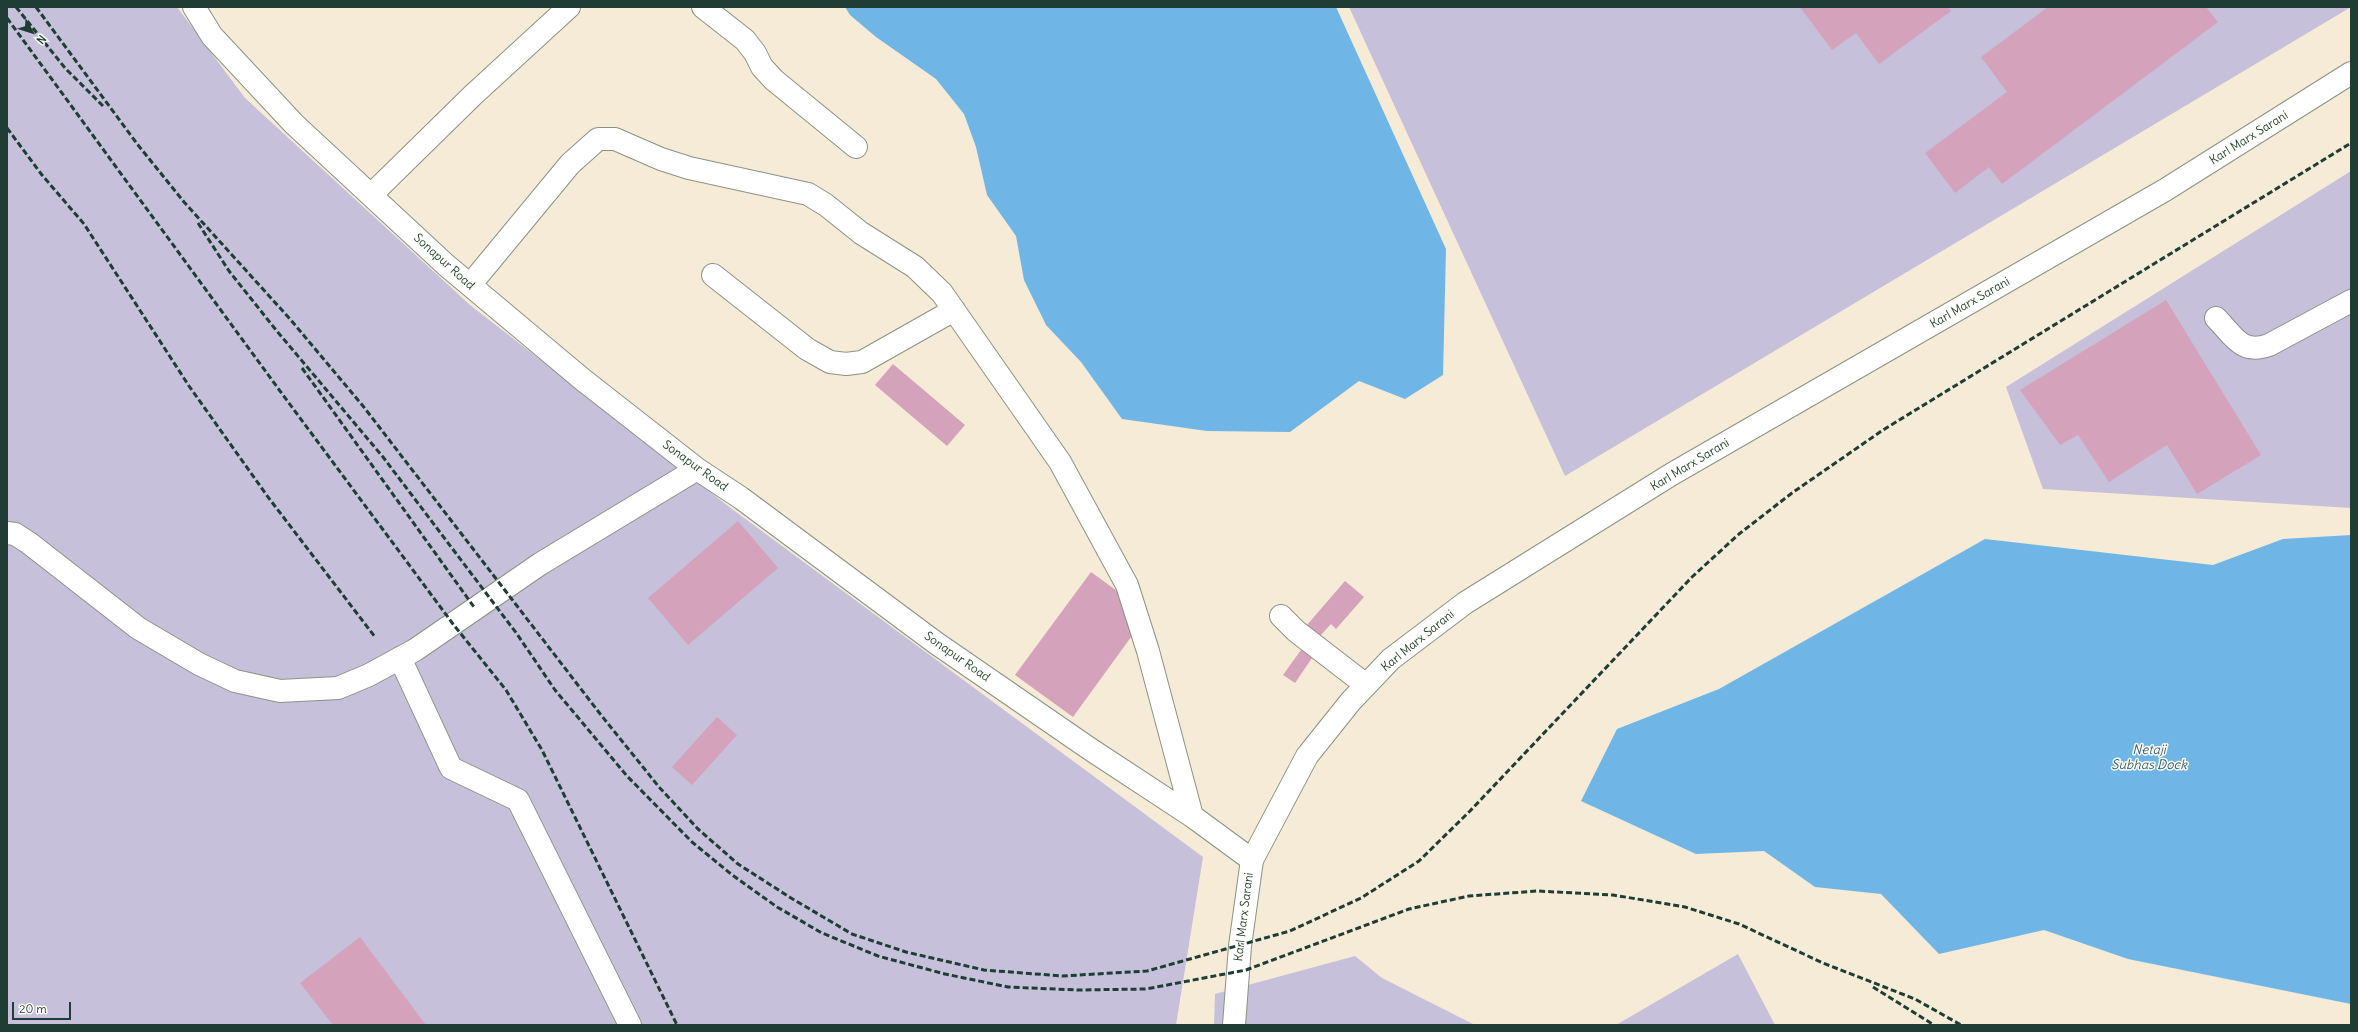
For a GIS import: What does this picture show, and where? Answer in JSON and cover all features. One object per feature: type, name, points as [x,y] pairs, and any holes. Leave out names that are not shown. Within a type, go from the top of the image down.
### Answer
[{"type":"street","name":"Sonapur Road","points":[[194,7],[212,36],[294,124],[470,285],[582,379],[697,469],[741,498],[936,643],[1090,749],[1192,816],[1252,860]]},
{"type":"street","points":[[371,195],[472,96],[569,7]]},
{"type":"street","points":[[703,7],[745,40],[755,53],[762,67],[774,80],[856,147]]},
{"type":"street","name":"Karl Marx Sarani","points":[[1234,1025],[1242,919],[1252,860],[1307,756],[1366,685],[1391,659],[1465,603],[1672,474],[2165,190],[2351,73]]},
{"type":"street","points":[[470,285],[570,164],[598,139],[615,139],[661,159],[689,168],[808,194],[817,199],[861,233],[915,267],[942,293],[1060,462],[1127,585],[1148,651],[1192,816]]},
{"type":"street","points":[[713,274],[807,349],[830,362],[846,364],[862,362],[954,310]]},
{"type":"street","points":[[2216,318],[2243,346],[2256,350],[2270,345],[2351,301]]},
{"type":"street","points":[[7,533],[15,534],[29,542],[138,628],[199,664],[235,681],[280,691],[338,688],[369,675],[400,658],[540,564],[697,469]]},
{"type":"street","points":[[1281,616],[1296,631],[1366,685]]},
{"type":"street","points":[[400,658],[451,768],[518,800],[630,1025]]},
{"type":"shaded area","points":[[7,7],[177,7],[245,98],[470,305],[732,509],[1203,857],[1176,1025],[7,1025]]},
{"type":"shaded area","points":[[1349,7],[2351,7],[1565,476]]},
{"type":"shaded area","points":[[2351,171],[2351,508],[2043,489],[2006,387]]},
{"type":"shaded area","points":[[1738,954],[1775,1025],[1616,1025]]},
{"type":"shaded area","points":[[1355,956],[1382,978],[1475,1025],[1214,1025],[1215,994]]},
{"type":"water","points":[[845,7],[1336,7],[1446,249],[1443,375],[1405,399],[1359,381],[1290,432],[1207,431],[1122,419],[1081,362],[1046,325],[1024,280],[1016,236],[987,195],[976,147],[964,114],[936,79],[876,37],[850,15]]},
{"type":"water","name":"Netaji Subhas Dock","points":[[2351,535],[2351,1004],[2128,959],[2044,930],[1939,954],[1881,894],[1815,887],[1764,851],[1696,854],[1581,801],[1617,729],[1719,689],[1985,539],[2213,565],[2283,539]]},
{"type":"building","points":[[1800,7],[1948,7],[1951,11],[1879,64],[1856,33],[1832,50]]},
{"type":"building","points":[[2048,7],[2206,7],[2218,22],[2002,184],[1989,167],[1955,193],[1925,153],[2007,92],[1981,57]]},
{"type":"building","points":[[2166,300],[2261,455],[2197,494],[2167,445],[2109,482],[2078,435],[2060,445],[2020,390]]},
{"type":"building","points":[[893,364],[965,425],[947,446],[875,385]]},
{"type":"building","points":[[738,521],[778,568],[688,645],[648,598]]},
{"type":"building","points":[[1091,572],[1124,596],[1134,633],[1073,717],[1015,675]]},
{"type":"building","points":[[1345,581],[1364,597],[1336,629],[1331,624],[1320,636],[1307,625]]},
{"type":"building","points":[[1301,650],[1312,658],[1295,683],[1283,675]]},
{"type":"building","points":[[717,717],[737,735],[692,785],[672,767]]},
{"type":"building","points":[[360,937],[426,1025],[333,1025],[300,983]]},
{"type":"railway","points":[[16,7],[65,68],[103,106]]},
{"type":"railway","points":[[36,7],[138,145],[184,202],[290,319],[363,406],[601,715],[659,787],[698,829],[738,864],[791,898],[852,934],[906,952],[984,970],[1062,976],[1147,971],[1290,931],[1361,898],[1419,861],[1470,811],[1692,577],[1739,534],[1792,493],[1883,430],[2351,143]]},
{"type":"railway","points":[[7,18],[280,391],[453,624],[506,690],[542,750],[677,1025]]},
{"type":"railway","points":[[7,128],[42,175],[84,224],[189,386],[268,497],[375,637]]},
{"type":"railway","points":[[198,223],[229,271],[276,330],[383,457],[517,634],[555,690],[627,776],[692,842],[731,874],[777,907],[822,933],[878,956],[945,974],[1008,987],[1078,990],[1146,989],[1246,970],[1409,909],[1469,896],[1537,891],[1613,895],[1685,907],[1739,924],[1823,963],[1915,999],[1961,1025]]},
{"type":"railway","points":[[302,368],[474,607]]},
{"type":"railway","points":[[1873,987],[1934,1025]]}]
